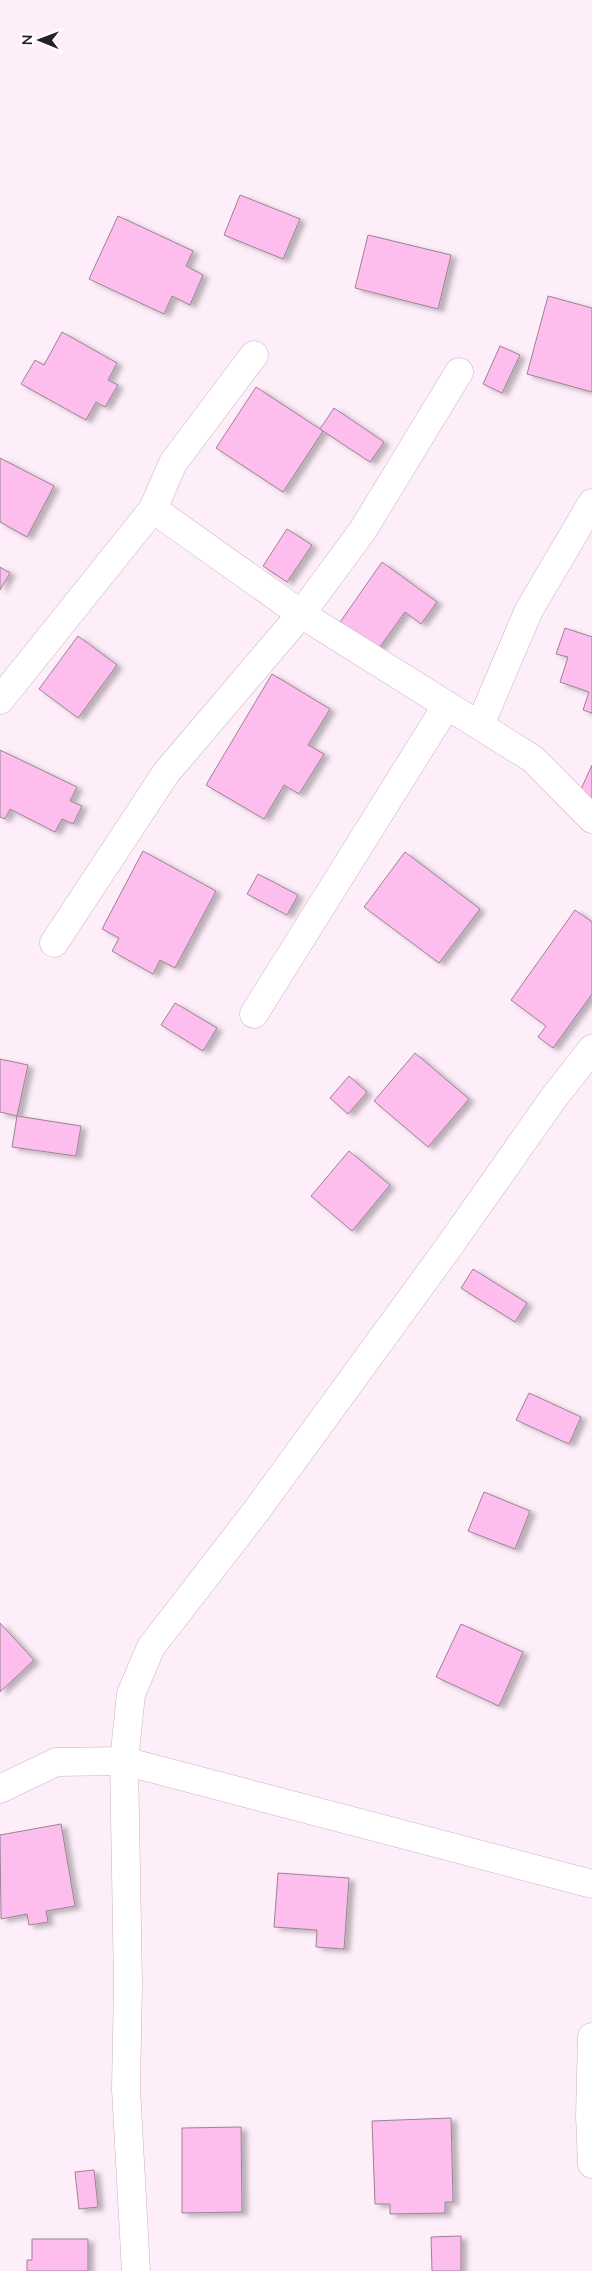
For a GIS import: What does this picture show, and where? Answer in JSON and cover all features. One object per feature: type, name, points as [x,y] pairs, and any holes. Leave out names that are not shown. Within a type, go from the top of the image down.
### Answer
[{"type":"street","points":[[0,700],[153,510],[173,464],[254,355]]},
{"type":"street","points":[[54,942],[166,772],[301,614],[363,530],[459,372]]},
{"type":"street","points":[[480,725],[529,610],[592,503]]},
{"type":"street","points":[[153,510],[301,614],[533,759],[592,819]]},
{"type":"street","points":[[254,1014],[447,705]]},
{"type":"street","points":[[136,2271],[126,2089],[128,1973],[124,1761],[130,1694],[151,1647],[257,1510],[448,1248],[552,1100],[592,1049]]},
{"type":"street","points":[[0,1790],[56,1762],[124,1761],[592,1884]]},
{"type":"street","points":[[592,2037],[590,2116],[592,2164]]},
{"type":"building","points":[[240,195],[300,219],[283,259],[224,235]]},
{"type":"building","points":[[118,216],[193,251],[186,266],[203,275],[190,305],[172,296],[164,314],[89,279]]},
{"type":"building","points":[[368,235],[451,255],[438,309],[355,288]]},
{"type":"building","points":[[548,296],[592,308],[592,392],[527,374]]},
{"type":"building","points":[[62,332],[117,363],[108,380],[118,385],[105,407],[96,402],[86,420],[21,384],[35,360],[44,365]]},
{"type":"building","points":[[500,346],[520,355],[502,393],[483,384]]},
{"type":"building","points":[[256,387],[323,431],[283,492],[216,448]]},
{"type":"building","points":[[334,408],[384,442],[370,462],[320,429]]},
{"type":"building","points":[[0,458],[54,486],[27,537],[0,522]]},
{"type":"building","points":[[287,529],[312,545],[287,582],[263,566]]},
{"type":"building","points":[[382,562],[437,602],[421,624],[405,612],[374,655],[336,628]]},
{"type":"building","points":[[0,567],[10,573],[0,590]]},
{"type":"building","points":[[565,628],[592,637],[592,713],[583,710],[589,692],[560,682],[568,657],[556,654]]},
{"type":"building","points":[[78,636],[117,665],[78,718],[39,689]]},
{"type":"building","points":[[272,674],[330,709],[308,745],[324,754],[299,794],[284,785],[264,819],[206,785]]},
{"type":"building","points":[[0,750],[77,787],[70,801],[82,806],[73,824],[62,819],[55,832],[10,809],[5,819],[0,817]]},
{"type":"building","points":[[592,765],[592,804],[577,798]]},
{"type":"building","points":[[143,851],[216,891],[175,968],[160,960],[153,974],[112,951],[119,938],[102,929]]},
{"type":"building","points":[[405,852],[480,909],[439,963],[364,907]]},
{"type":"building","points":[[258,874],[298,895],[287,915],[247,894]]},
{"type":"building","points":[[575,910],[592,922],[592,994],[553,1048],[538,1037],[546,1026],[511,1000]]},
{"type":"building","points":[[175,1003],[217,1028],[203,1051],[161,1025]]},
{"type":"building","points":[[415,1053],[469,1099],[428,1147],[374,1101]]},
{"type":"building","points":[[0,1059],[28,1065],[17,1116],[0,1112]]},
{"type":"building","points":[[349,1076],[367,1092],[348,1114],[330,1098]]},
{"type":"building","points":[[17,1116],[81,1126],[76,1156],[12,1147]]},
{"type":"building","points":[[349,1151],[390,1185],[352,1231],[311,1196]]},
{"type":"building","points":[[473,1269],[527,1303],[515,1322],[461,1288]]},
{"type":"building","points":[[529,1393],[581,1417],[569,1444],[516,1420]]},
{"type":"building","points":[[484,1492],[530,1511],[515,1549],[468,1531]]},
{"type":"building","points":[[0,1623],[34,1660],[0,1692]]},
{"type":"building","points":[[461,1624],[523,1652],[499,1706],[436,1677]]},
{"type":"building","points":[[61,1824],[75,1906],[46,1911],[48,1922],[29,1925],[27,1914],[1,1919],[0,1835]]},
{"type":"building","points":[[278,1873],[349,1878],[344,1949],[316,1947],[317,1930],[274,1927]]},
{"type":"building","points":[[451,2118],[453,2202],[445,2202],[445,2213],[390,2214],[390,2204],[375,2204],[372,2121]]},
{"type":"building","points":[[241,2127],[242,2212],[182,2213],[182,2128]]},
{"type":"building","points":[[94,2170],[98,2207],[79,2209],[75,2172]]},
{"type":"building","points":[[461,2236],[461,2271],[432,2271],[431,2237]]},
{"type":"building","points":[[32,2239],[88,2239],[88,2271],[27,2271],[27,2260],[32,2260]]}]
